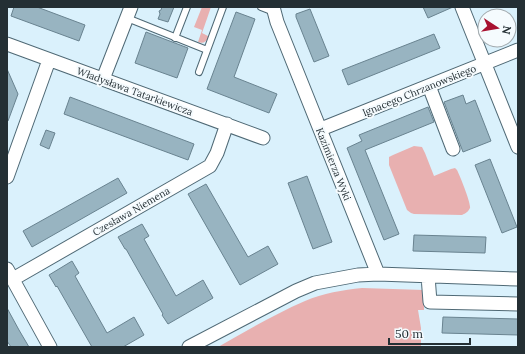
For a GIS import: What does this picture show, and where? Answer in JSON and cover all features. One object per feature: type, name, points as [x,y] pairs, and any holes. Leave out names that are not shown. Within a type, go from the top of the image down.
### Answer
[{"type":"street","points":[[462,7],[484,64],[517,140]]},
{"type":"street","name":"Kazimierza Wyki","points":[[274,10],[277,22],[378,274]]},
{"type":"street","points":[[103,79],[129,13]]},
{"type":"street","name":"Władysława Tatarkiewicza","points":[[7,44],[263,138]]},
{"type":"street","name":"Ignacego Chrzanowskiego","points":[[321,129],[518,50]]},
{"type":"street","points":[[7,177],[49,60]]},
{"type":"street","points":[[429,86],[453,149]]},
{"type":"street","name":"Czesława Niemena","points":[[10,274],[210,166],[217,153],[227,124]]},
{"type":"street","points":[[10,274],[50,347]]},
{"type":"street","points":[[189,347],[296,291],[315,283],[358,275],[378,274],[518,279]]},
{"type":"street","points":[[428,276],[430,302],[518,304]]},
{"type":"lane","points":[[175,38],[187,7]]},
{"type":"lane","points":[[199,72],[223,7]]},
{"type":"lane","points":[[260,7],[274,10]]},
{"type":"lane","points":[[129,13],[175,38],[207,50]]},
{"type":"shaded area","points":[[202,7],[211,7],[202,33],[209,37],[206,41],[201,43],[198,42],[202,30],[194,27]]},
{"type":"shaded area","points":[[414,146],[422,147],[434,176],[451,169],[455,168],[457,170],[470,205],[467,212],[462,215],[414,214],[407,210],[389,165],[389,157]]},
{"type":"shaded area","points":[[362,288],[424,290],[424,310],[418,310],[421,328],[421,347],[218,347],[272,317],[305,301],[333,292]]},
{"type":"building","points":[[14,7],[37,7],[85,25],[79,41],[11,16]]},
{"type":"building","points":[[162,7],[174,7],[168,22],[158,19],[160,14],[159,11]]},
{"type":"building","points":[[423,7],[453,7],[428,18]]},
{"type":"building","points":[[310,9],[329,56],[314,62],[296,17],[296,14]]},
{"type":"building","points":[[236,12],[255,19],[234,77],[277,94],[269,113],[207,89]]},
{"type":"building","points":[[146,32],[188,48],[177,78],[135,63]]},
{"type":"building","points":[[434,34],[440,48],[348,85],[342,70]]},
{"type":"building","points":[[7,69],[18,94],[8,121],[7,120]]},
{"type":"building","points":[[463,95],[466,104],[475,100],[491,141],[463,152],[444,102]]},
{"type":"building","points":[[70,97],[194,144],[188,160],[64,114]]},
{"type":"building","points":[[428,107],[434,122],[365,150],[399,234],[384,240],[347,148],[362,141],[359,135]]},
{"type":"building","points":[[46,130],[55,133],[49,149],[40,145]]},
{"type":"building","points":[[490,159],[517,227],[502,233],[475,165]]},
{"type":"building","points":[[307,176],[332,242],[313,249],[288,183]]},
{"type":"building","points":[[118,178],[127,193],[32,247],[23,231]]},
{"type":"building","points":[[206,184],[248,257],[268,246],[278,264],[240,285],[188,194]]},
{"type":"building","points":[[142,224],[149,236],[144,239],[176,296],[203,280],[213,298],[168,324],[118,237]]},
{"type":"building","points":[[414,235],[486,237],[485,253],[413,251]]},
{"type":"building","points":[[72,261],[79,273],[75,276],[107,333],[134,317],[144,335],[123,347],[92,347],[57,286],[56,287],[49,275]]},
{"type":"building","points":[[7,308],[29,347],[11,347],[7,341]]},
{"type":"building","points":[[443,317],[518,319],[518,335],[442,333]]}]
